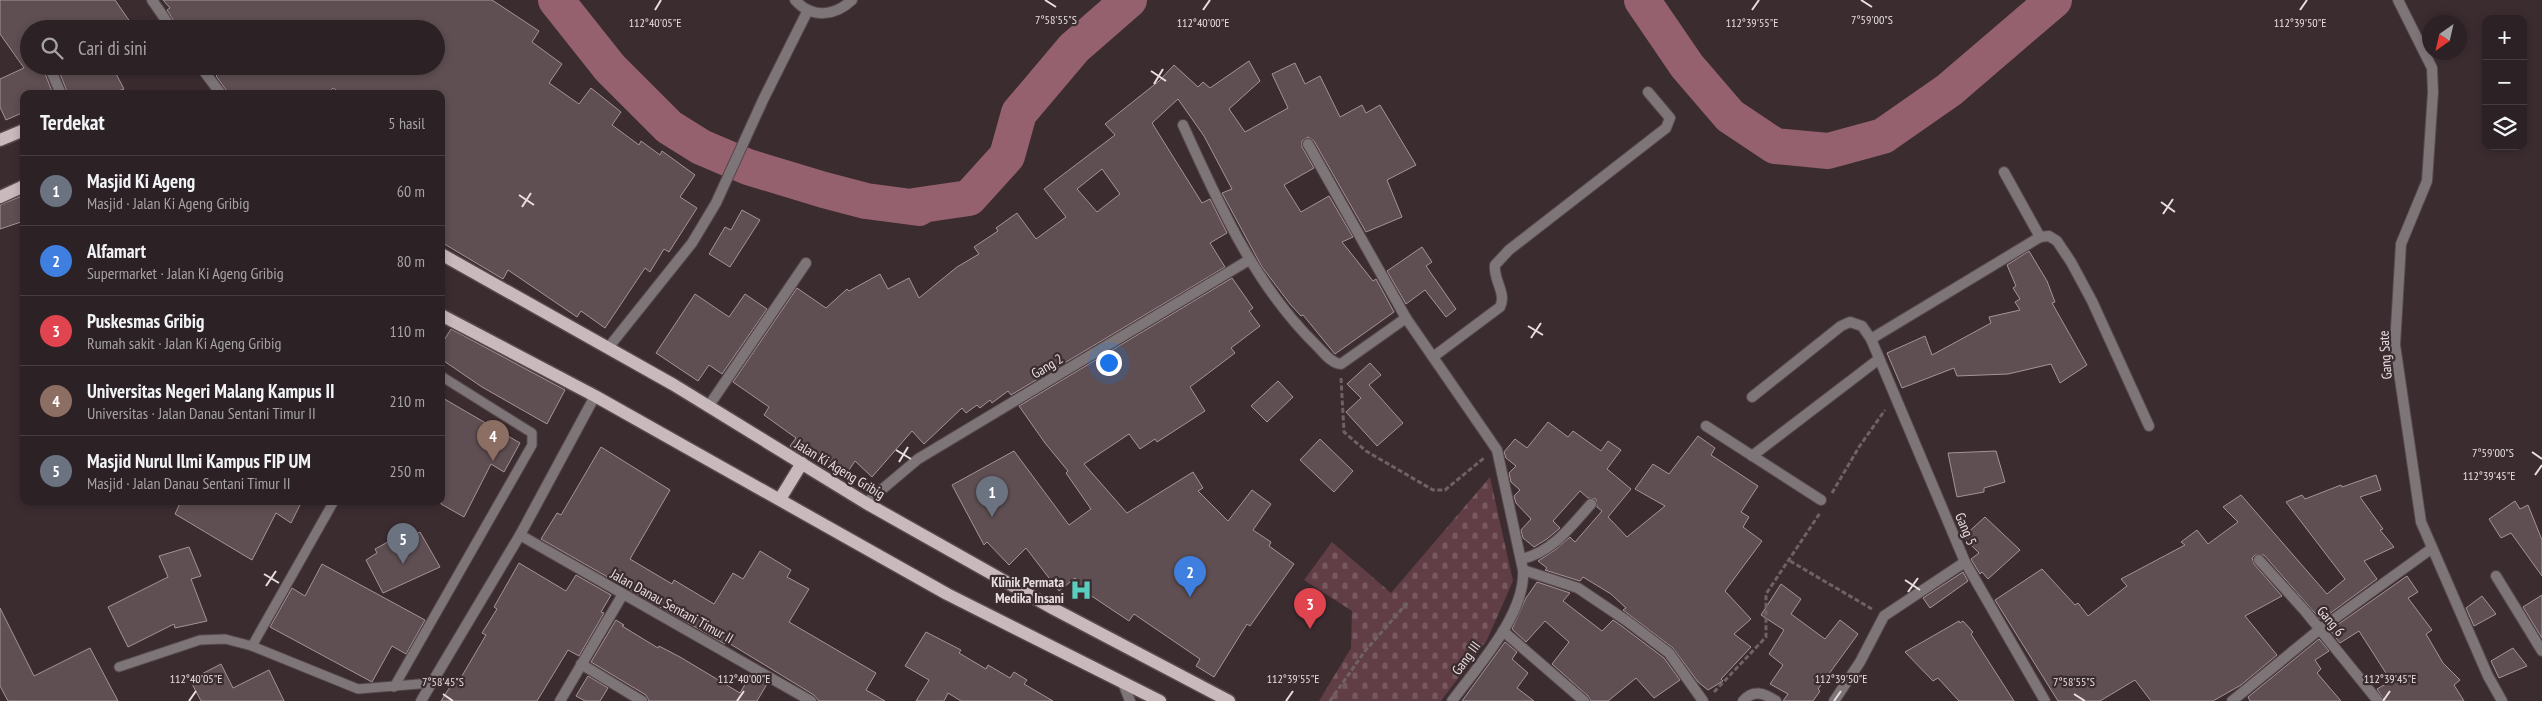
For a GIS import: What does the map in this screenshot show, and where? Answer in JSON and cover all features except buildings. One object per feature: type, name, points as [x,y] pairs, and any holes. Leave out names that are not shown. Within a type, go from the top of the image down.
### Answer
[{"type":"main road","points":[[0,140],[20,132]]},
{"type":"main road","points":[[0,197],[20,188]]},
{"type":"main road","name":"Jalan Ki Ageng Gribig","points":[[445,256],[608,348],[866,503],[1054,609],[1229,701]]},
{"type":"main road","points":[[445,317],[595,396],[947,594],[1160,701]]},
{"type":"main road","points":[[780,499],[802,463]]},
{"type":"street","points":[[152,0],[166,20]]},
{"type":"street","points":[[796,0],[808,10],[820,14],[832,13],[844,8],[852,0]]},
{"type":"street","name":"Gang Sate","points":[[2398,0],[2432,68],[2433,92],[2426,181],[2401,244],[2395,345],[2421,522],[2431,549],[2488,676],[2502,701]]},
{"type":"street","points":[[608,348],[692,243],[716,203],[763,100],[808,10]]},
{"type":"street","points":[[53,75],[59,90]]},
{"type":"street","points":[[207,75],[218,90]]},
{"type":"street","points":[[1433,357],[1502,305],[1503,298],[1494,272],[1496,265],[1509,250],[1666,128],[1670,118],[1648,92]]},
{"type":"street","points":[[1183,125],[1249,260],[1302,332],[1334,362],[1340,365],[1406,318]]},
{"type":"street","points":[[1308,144],[1338,201],[1406,318],[1497,450],[1524,570],[1578,588],[1627,621],[1668,653],[1703,701]]},
{"type":"street","points":[[2004,172],[2040,237]]},
{"type":"street","points":[[1752,397],[1841,326],[1850,322],[1857,324],[1867,332],[1871,339],[2040,237],[2049,236],[2057,242],[2071,262],[2092,301],[2149,426]]},
{"type":"street","name":"Gang 2","points":[[866,503],[918,459],[1249,260]]},
{"type":"street","points":[[708,407],[806,263]]},
{"type":"street","name":"Gang 5","points":[[1871,339],[1965,562],[2045,701]]},
{"type":"street","points":[[1752,456],[1879,359]]},
{"type":"street","points":[[421,701],[520,535],[595,396]]},
{"type":"street","points":[[1706,426],[1824,503]]},
{"type":"street","points":[[1521,559],[1539,554],[1554,544],[1591,504]]},
{"type":"street","name":"Jalan Danau Sentani Timur II","points":[[520,535],[811,701]]},
{"type":"street","points":[[2232,701],[2320,629],[2431,549]]},
{"type":"street","name":"Gang 6","points":[[2259,560],[2320,629],[2378,701]]},
{"type":"street","points":[[1834,701],[1860,662],[1884,616],[1965,562]]},
{"type":"street","name":"Gang III","points":[[1452,701],[1503,631],[1522,588],[1524,570]]},
{"type":"street","points":[[2496,576],[2542,651]]},
{"type":"street","points":[[560,701],[623,594]]},
{"type":"street","points":[[1503,631],[1584,701]]},
{"type":"street","points":[[581,664],[642,701]]},
{"type":"street","points":[[1122,683],[1130,701]]},
{"type":"street","points":[[1742,701],[1748,695],[1758,692],[1776,701]]},
{"type":"lane","points":[[394,687],[532,445],[532,433],[445,379]]},
{"type":"lane","points":[[252,646],[332,505]]},
{"type":"lane","points":[[119,667],[200,640],[225,639],[252,646],[358,689],[431,684]]},
{"type":"path","points":[[1340,365],[1344,402],[1342,424],[1344,432],[1366,451],[1433,490],[1445,490],[1486,457],[1502,470]]},
{"type":"path","points":[[1712,694],[1766,637],[1766,594],[1790,561],[1859,447],[1894,397]]},
{"type":"path","points":[[1790,561],[1884,616]]},
{"type":"path","points":[[1330,701],[1366,651],[1408,601]]},
{"type":"green space","points":[[1490,477],[1513,581],[1487,640],[1441,701],[1319,701],[1351,648],[1352,611],[1304,580],[1332,542],[1391,593]]},
{"type":"waterway","points":[[556,0],[610,68],[669,127],[701,147],[748,167],[824,190],[866,201],[919,208],[914,206],[969,198],[1007,156],[1019,113],[1074,48],[1129,0]]},
{"type":"waterway","points":[[1642,0],[1687,66],[1730,116],[1775,146],[1828,151],[1883,136],[1949,90],[2054,0]]},
{"type":"place","name":"Universitas Negeri Malang Kampus II","points":[[493,461]]},
{"type":"place","name":"Masjid Ki Ageng","points":[[992,517]]},
{"type":"place","name":"Masjid Nurul Ilmi Kampus FIP UM","points":[[403,564]]},
{"type":"place","name":"Klinik Permata Medika Insani","points":[[1081,590]]},
{"type":"place","name":"Alfamart","points":[[1190,597]]},
{"type":"place","name":"Puskesmas Gribig","points":[[1310,629]]}]
